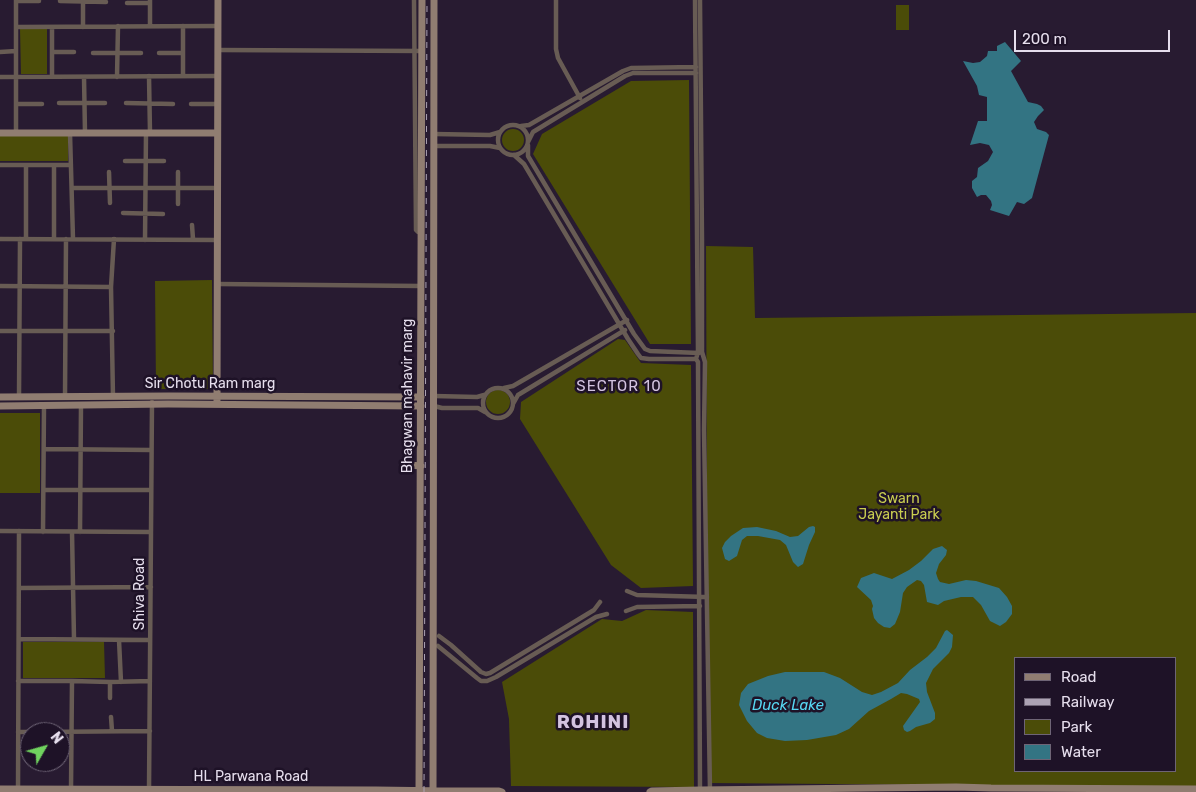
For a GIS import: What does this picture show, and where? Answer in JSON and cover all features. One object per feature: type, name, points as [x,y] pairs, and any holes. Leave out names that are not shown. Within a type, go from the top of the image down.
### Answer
[{"type":"street","points":[[16,133],[16,0],[39,1]]},
{"type":"street","points":[[217,404],[218,0]]},
{"type":"street","points":[[414,0],[418,51],[416,230],[421,232]]},
{"type":"street","name":"Bhagwan mahavir marg","points":[[419,791],[417,560],[421,466],[421,215],[418,51],[422,0]]},
{"type":"street","name":"Bhagwan mahavir marg","points":[[433,791],[434,0]]},
{"type":"street","points":[[556,0],[556,48],[558,58],[582,102]]},
{"type":"street","points":[[695,0],[700,791]]},
{"type":"street","points":[[700,0],[702,352],[705,362],[704,430],[710,791]]},
{"type":"street","points":[[60,1],[106,2]]},
{"type":"street","points":[[83,1],[83,26]]},
{"type":"street","points":[[127,3],[150,1],[150,26]]},
{"type":"street","points":[[117,76],[118,26]]},
{"type":"street","points":[[183,26],[183,76]]},
{"type":"street","points":[[16,27],[218,26]]},
{"type":"street","points":[[52,27],[52,77]]},
{"type":"street","points":[[218,50],[418,51]]},
{"type":"street","points":[[0,52],[16,51]]},
{"type":"street","points":[[52,52],[74,52]]},
{"type":"street","points":[[93,53],[141,53]]},
{"type":"street","points":[[159,53],[183,53]]},
{"type":"street","points":[[500,148],[498,142],[503,128],[515,124],[521,126],[529,125],[631,68],[696,67]]},
{"type":"street","points":[[514,155],[522,152],[533,132],[625,76],[633,73],[696,73]]},
{"type":"street","points":[[145,240],[149,76]]},
{"type":"street","points":[[0,77],[217,76]]},
{"type":"street","points":[[84,77],[85,133]]},
{"type":"street","points":[[59,103],[105,103]]},
{"type":"street","points":[[126,103],[173,104]]},
{"type":"street","points":[[16,104],[42,104]]},
{"type":"street","points":[[191,104],[217,104]]},
{"type":"street","points":[[521,126],[528,135],[528,156],[645,348],[650,351],[698,352],[704,357]]},
{"type":"street","points":[[434,134],[490,135],[500,132]]},
{"type":"street","points":[[0,133],[217,133]]},
{"type":"street","points":[[70,133],[73,239]]},
{"type":"street","points":[[434,146],[490,146],[500,148],[506,153],[514,155],[524,164],[634,349],[642,358],[696,359]]},
{"type":"street","points":[[126,161],[164,161]]},
{"type":"street","points":[[0,165],[71,165]]},
{"type":"street","points":[[19,397],[20,286],[26,165]]},
{"type":"street","points":[[54,165],[54,239]]},
{"type":"street","points":[[109,172],[110,203]]},
{"type":"street","points":[[178,172],[178,204]]},
{"type":"street","points":[[72,188],[218,188]]},
{"type":"street","points":[[124,213],[163,214]]},
{"type":"street","points":[[421,215],[434,214]]},
{"type":"street","points":[[192,225],[193,240]]},
{"type":"street","points":[[0,239],[218,240]]},
{"type":"street","points":[[65,397],[66,239]]},
{"type":"street","points":[[113,396],[112,287],[114,239]]},
{"type":"street","points":[[218,284],[421,286]]},
{"type":"street","points":[[0,286],[112,287]]},
{"type":"street","points":[[486,412],[482,404],[484,395],[488,390],[513,386],[627,320]]},
{"type":"street","points":[[434,406],[442,408],[478,408],[493,417],[503,417],[510,413],[518,395],[630,326]]},
{"type":"street","points":[[0,331],[112,331]]},
{"type":"street","points":[[504,388],[512,396],[513,404]]},
{"type":"street","points":[[434,396],[477,397],[484,395]]},
{"type":"street","name":"Shiva Road","points":[[149,791],[152,396]]},
{"type":"street","name":"Sir Chotu Ram marg","points":[[0,397],[421,397]]},
{"type":"street","name":"Sir Chotu Ram marg","points":[[0,406],[217,404],[421,406]]},
{"type":"street","points":[[80,532],[81,405]]},
{"type":"street","points":[[43,532],[44,406]]},
{"type":"street","points":[[44,449],[151,450]]},
{"type":"street","points":[[408,465],[421,466]]},
{"type":"street","points":[[44,490],[151,490]]},
{"type":"street","points":[[0,531],[151,532]]},
{"type":"street","points":[[18,791],[19,532]]},
{"type":"street","points":[[72,532],[74,639]]},
{"type":"street","points":[[19,588],[151,587]]},
{"type":"street","points":[[627,591],[637,596],[706,597]]},
{"type":"street","points":[[438,636],[481,672],[486,674],[594,610],[600,602]]},
{"type":"street","points":[[626,611],[637,607],[707,606]]},
{"type":"street","points":[[438,646],[476,678],[481,681],[487,681],[596,617],[607,614]]},
{"type":"street","points":[[19,639],[150,640]]},
{"type":"street","points":[[119,640],[121,682]]},
{"type":"street","points":[[18,681],[121,682],[150,680]]},
{"type":"street","points":[[72,681],[72,789]]},
{"type":"street","points":[[110,682],[110,698]]},
{"type":"street","points":[[112,717],[112,731]]},
{"type":"street","points":[[72,732],[150,731]]},
{"type":"street","points":[[650,792],[956,786],[991,790],[1196,789]]},
{"type":"street","name":"HL Parwana Road","points":[[0,789],[18,791],[72,789],[502,792]]},
{"type":"green space","points":[[896,5],[909,5],[909,30],[896,30]]},
{"type":"green space","points":[[20,29],[47,29],[47,74],[21,74]]},
{"type":"green space","points":[[689,80],[691,344],[650,344],[533,154],[542,134],[631,81]]},
{"type":"green space","points":[[513,129],[521,132],[524,140],[521,148],[513,151],[505,148],[502,140],[505,132]]},
{"type":"green space","points":[[0,134],[68,134],[68,161],[0,161]]},
{"type":"green space","name":"Swarn Jayanti Park","points":[[706,246],[753,247],[755,318],[1196,313],[1196,787],[708,783]]},
{"type":"green space","points":[[212,280],[213,389],[156,389],[155,281]]},
{"type":"green space","points":[[618,339],[625,340],[641,363],[691,365],[693,586],[641,588],[611,565],[520,419],[521,402]]},
{"type":"green space","points":[[498,390],[506,394],[510,402],[506,410],[498,414],[490,410],[486,402],[490,394]]},
{"type":"green space","points":[[0,413],[40,413],[40,493],[0,493]]},
{"type":"green space","points":[[646,610],[693,612],[694,787],[511,786],[509,719],[502,682],[602,619],[622,621]]},
{"type":"green space","points":[[23,642],[104,642],[105,678],[23,678]]},
{"type":"water","points":[[1005,42],[1021,61],[1011,71],[1028,102],[1041,106],[1044,110],[1034,122],[1037,129],[1049,135],[1032,198],[1024,204],[1017,202],[1009,216],[990,210],[991,201],[986,195],[977,197],[972,188],[972,181],[977,177],[978,168],[988,161],[993,152],[989,145],[980,143],[970,145],[978,121],[987,121],[987,97],[979,95],[977,86],[963,61],[980,62],[987,56],[988,51],[997,51],[997,46]]},
{"type":"water","points":[[813,526],[815,527],[815,532],[803,564],[798,567],[793,562],[786,545],[780,540],[758,536],[747,536],[742,540],[737,556],[729,561],[725,559],[722,548],[725,542],[743,528],[757,527],[776,531],[790,537],[798,536]]},
{"type":"water","points":[[942,546],[947,550],[936,573],[940,582],[949,584],[966,580],[976,581],[999,588],[1012,606],[1012,614],[1006,622],[1000,626],[990,621],[981,605],[973,597],[961,597],[944,601],[938,605],[927,602],[924,585],[921,581],[917,580],[907,587],[903,593],[900,612],[895,624],[890,628],[878,623],[874,618],[871,600],[857,587],[861,578],[874,573],[892,579],[909,570],[933,549]]},
{"type":"water","name":"Duck Lake","points":[[947,630],[953,635],[952,647],[949,653],[933,669],[926,683],[935,719],[910,731],[904,730],[903,726],[920,702],[919,699],[901,693],[869,711],[849,729],[836,735],[807,740],[785,741],[767,738],[757,733],[747,721],[739,705],[741,693],[748,684],[785,672],[824,672],[840,678],[862,692],[872,695],[881,692],[898,683],[910,670],[927,657],[936,648]]},
{"type":"railway","points":[[424,792],[427,0]]},
{"type":"district","name":"SECTOR 10","points":[[619,387]]},
{"type":"district","name":"ROHINI","points":[[593,723]]}]
